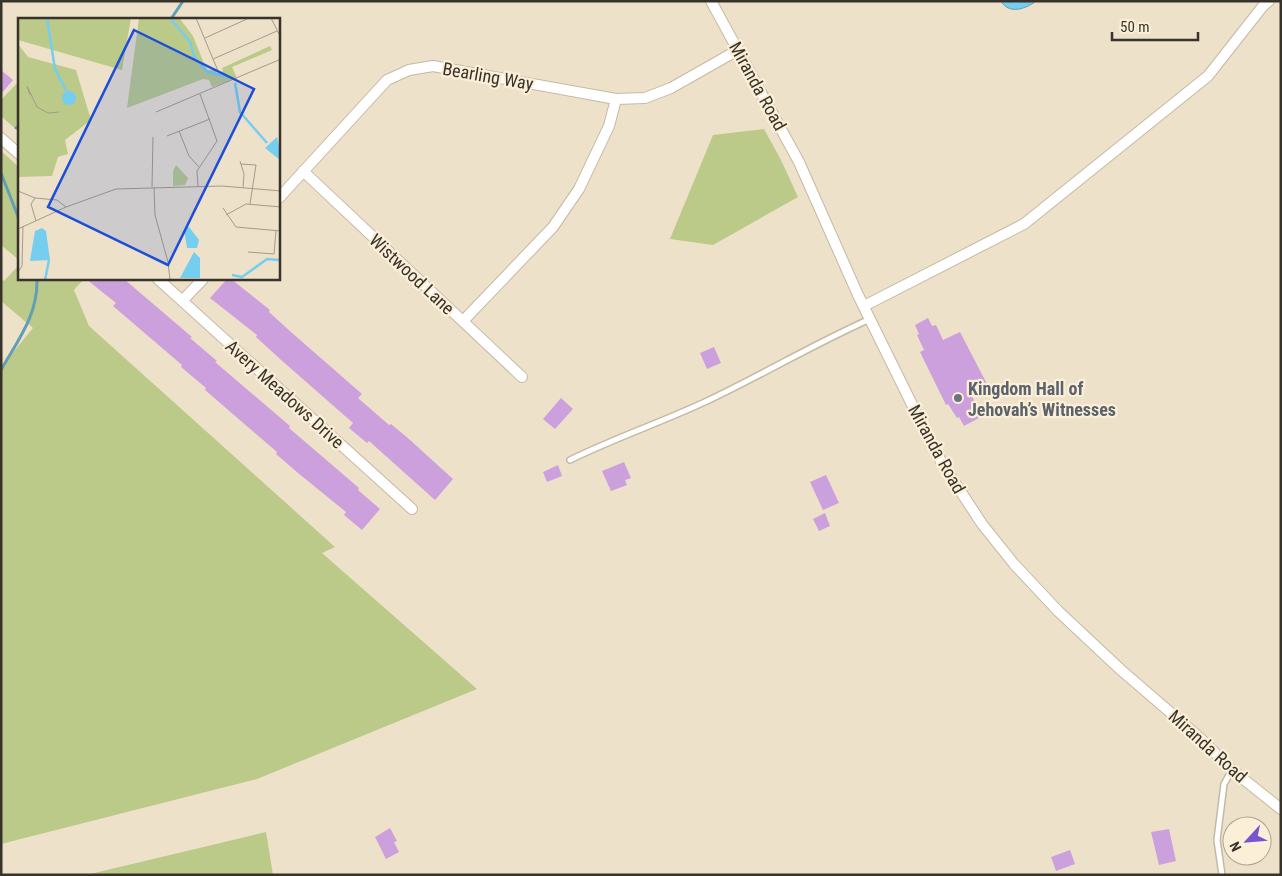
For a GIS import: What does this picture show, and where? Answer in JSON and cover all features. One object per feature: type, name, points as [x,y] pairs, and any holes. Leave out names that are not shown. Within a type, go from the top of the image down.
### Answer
[{"type":"street","name":"Miranda Road","points":[[711,1],[799,162],[870,319],[942,463],[982,524],[1020,570],[1078,631],[1200,738],[1232,770],[1281,809]]},
{"type":"street","points":[[864,306],[1024,224],[1208,76],[1263,6],[1270,1]]},
{"type":"street","name":"Bearling Way","points":[[280,197],[387,80],[409,70],[433,66],[616,99],[645,98],[671,88],[738,50]]},
{"type":"street","points":[[463,321],[552,227],[574,196],[609,126],[616,99]]},
{"type":"street","points":[[1,138],[18,153]]},
{"type":"street","name":"Wistwood Lane","points":[[303,171],[522,377]]},
{"type":"street","name":"Avery Meadows Drive","points":[[159,280],[412,509]]},
{"type":"street","points":[[182,301],[202,280]]},
{"type":"lane","points":[[570,460],[708,400],[830,337],[870,319]]},
{"type":"lane","points":[[1222,875],[1217,840],[1224,784],[1232,770]]},
{"type":"green space","points":[[18,82],[18,131],[1,116],[1,100]]},
{"type":"green space","points":[[764,129],[798,197],[713,245],[670,239],[713,135]]},
{"type":"green space","points":[[1,151],[18,166],[18,259],[1,245]]},
{"type":"green space","points":[[18,266],[18,280],[83,280],[74,290],[89,326],[335,547],[322,553],[477,689],[257,779],[1,844],[1,367],[33,328],[1,301],[1,279],[4,281]]},
{"type":"green space","points":[[266,832],[273,875],[86,875]]},
{"type":"water","points":[[1001,1],[1036,1],[1023,8],[1013,9],[1008,8]]},
{"type":"building","points":[[1,70],[13,80],[1,94]]},
{"type":"building","points":[[87,280],[125,280],[192,337],[190,338],[217,361],[215,362],[290,426],[289,428],[359,488],[358,490],[380,509],[362,530],[344,515],[346,512],[276,454],[277,452],[205,390],[206,388],[181,367],[182,365],[113,306],[116,303]]},
{"type":"building","points":[[226,280],[232,280],[270,310],[269,312],[362,394],[358,398],[389,425],[391,424],[409,439],[453,479],[435,500],[369,441],[367,443],[349,428],[353,423],[256,337],[257,335],[210,298]]},
{"type":"building","points":[[928,318],[932,326],[936,325],[943,340],[960,332],[987,384],[970,393],[978,407],[974,409],[979,418],[964,426],[948,404],[946,405],[920,352],[924,350],[917,335],[919,334],[915,325]]},
{"type":"building","points":[[714,347],[721,363],[707,369],[700,353]]},
{"type":"building","points":[[561,398],[573,409],[555,429],[543,419]]},
{"type":"building","points":[[624,462],[631,478],[625,480],[627,485],[611,491],[602,471]]},
{"type":"building","points":[[558,465],[562,476],[547,482],[543,472]]},
{"type":"building","points":[[826,475],[839,503],[823,510],[810,482]]},
{"type":"building","points":[[825,513],[830,526],[819,531],[813,519]]},
{"type":"building","points":[[390,828],[397,841],[394,842],[399,852],[386,859],[375,837]]},
{"type":"building","points":[[1169,829],[1176,861],[1159,865],[1151,832]]},
{"type":"building","points":[[1070,850],[1075,864],[1056,871],[1051,857]]},
{"type":"waterway","points":[[172,18],[183,1]]},
{"type":"waterway","points":[[1,173],[18,216]]},
{"type":"waterway","points":[[1,370],[31,316],[37,280]]},
{"type":"place","name":"Kingdom Hall of Jehovah’s Witnesses","points":[[958,398]]}]
